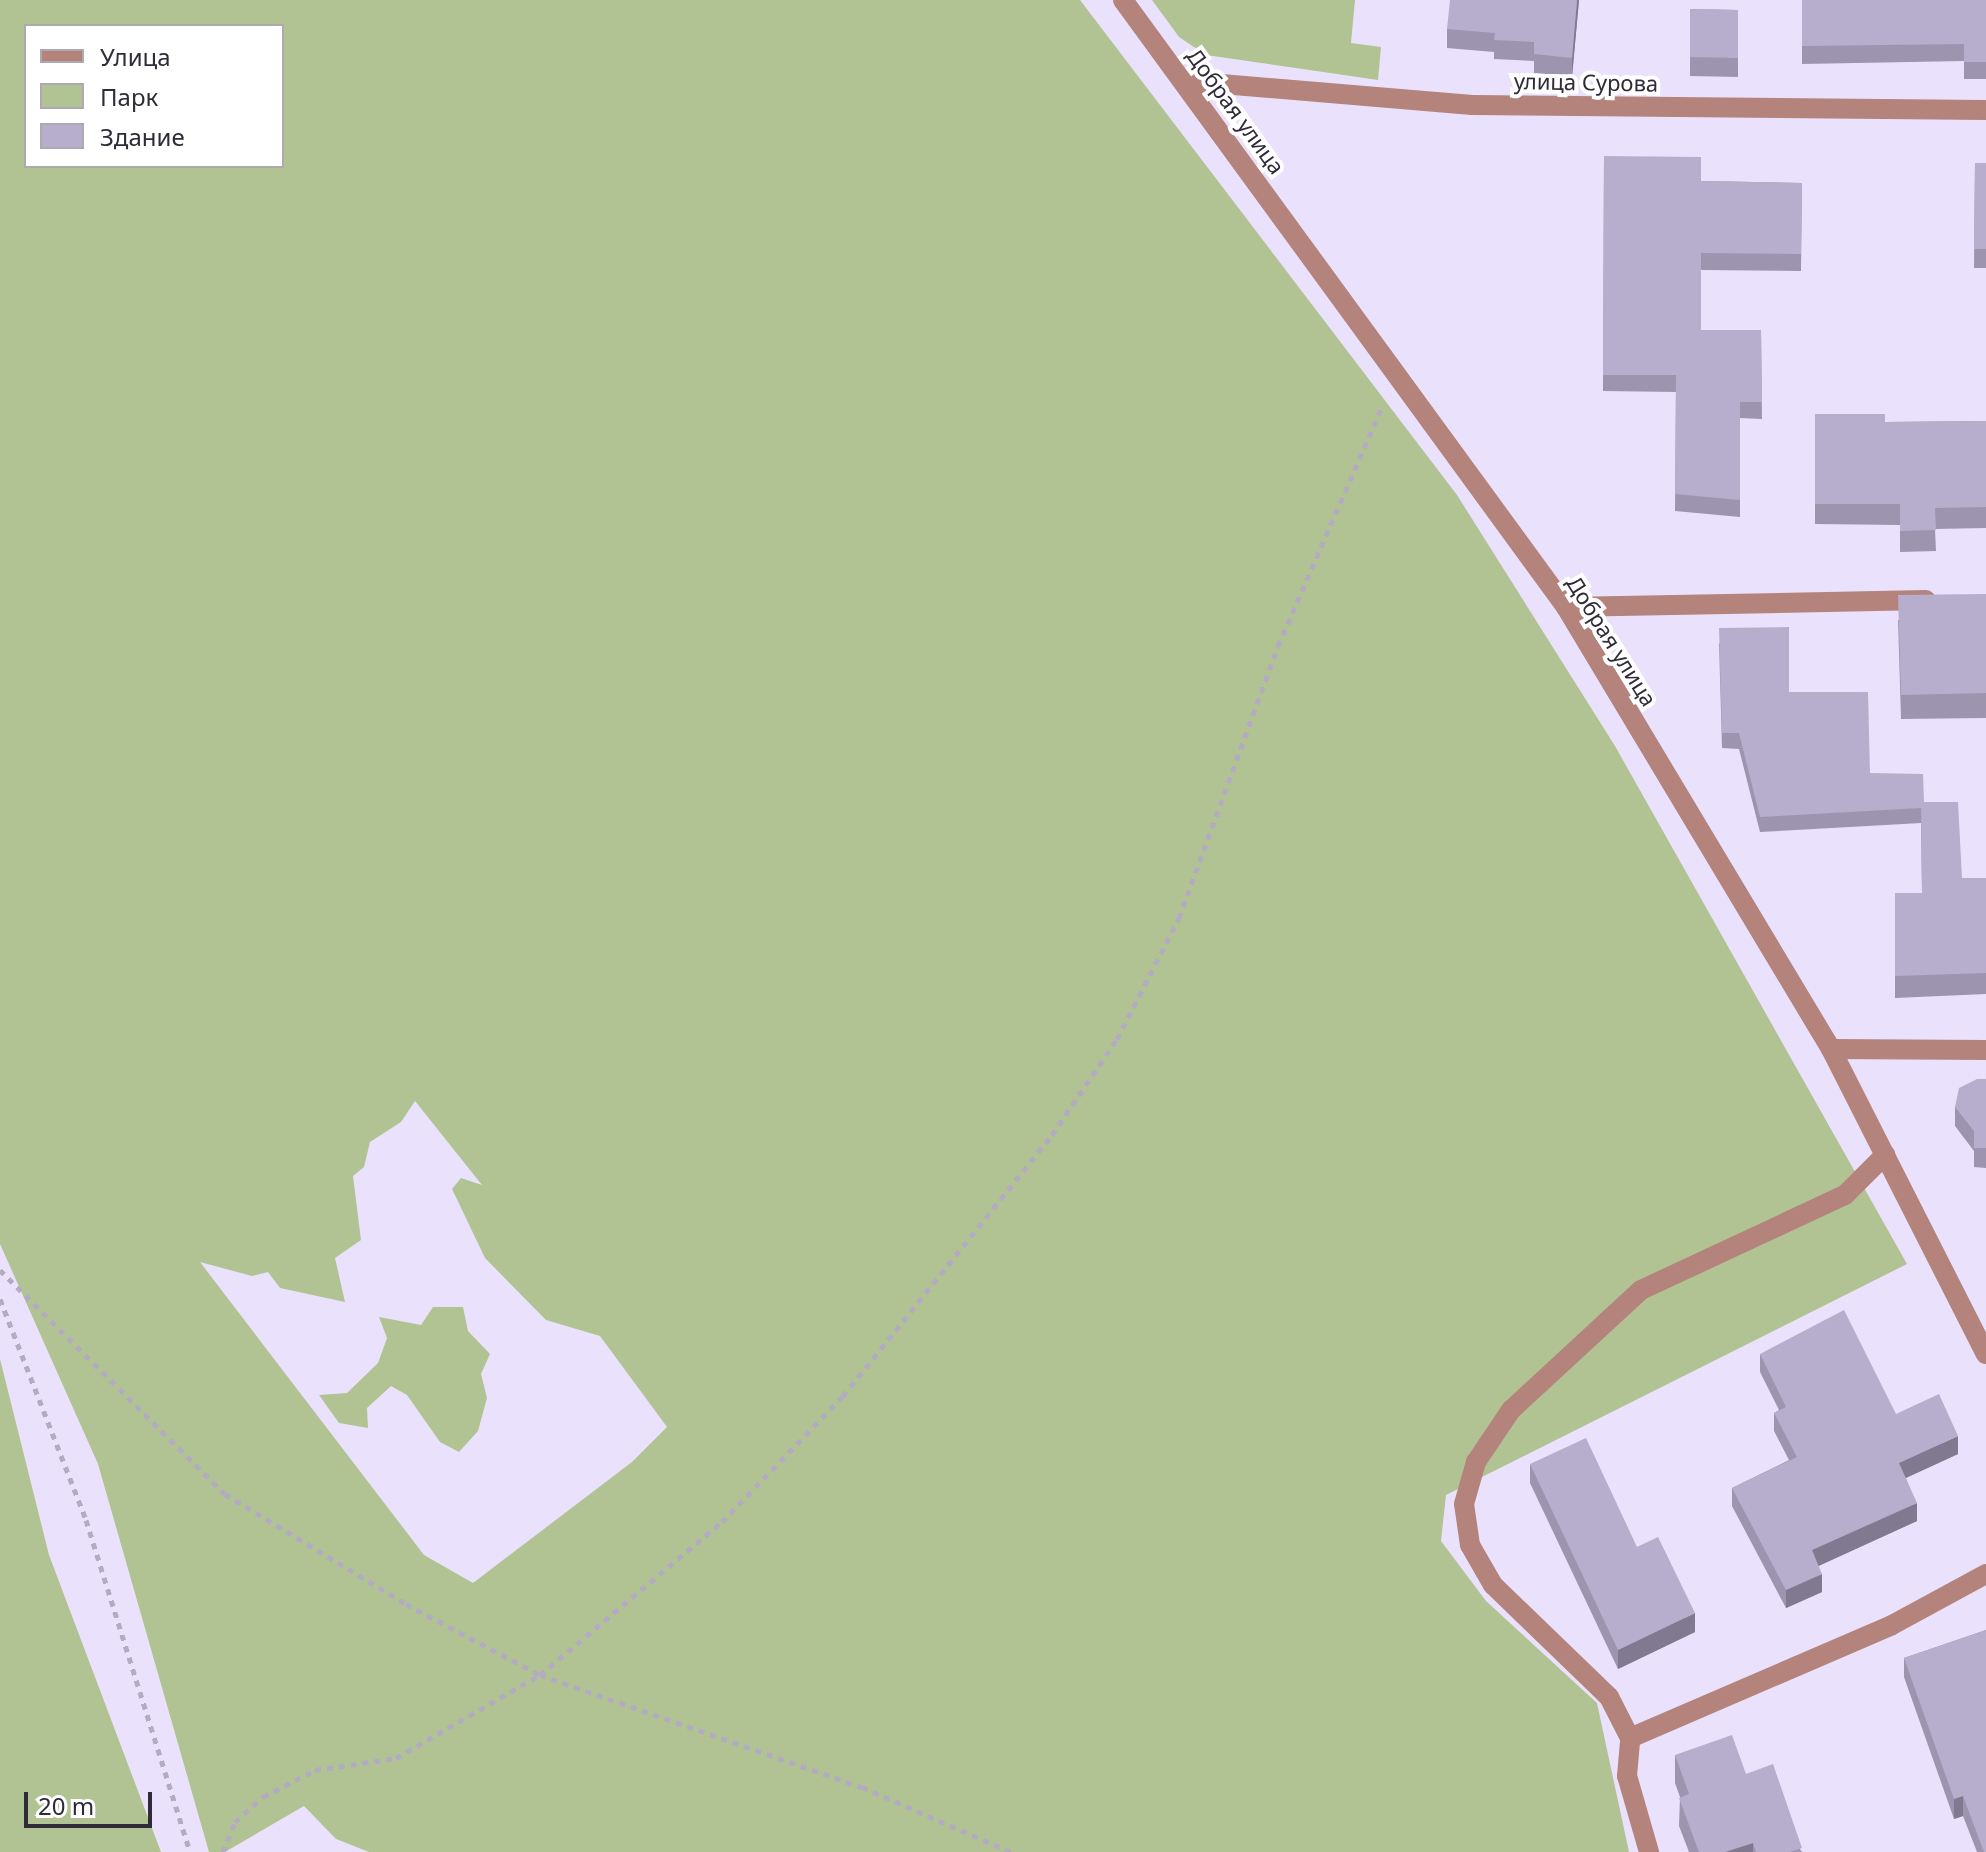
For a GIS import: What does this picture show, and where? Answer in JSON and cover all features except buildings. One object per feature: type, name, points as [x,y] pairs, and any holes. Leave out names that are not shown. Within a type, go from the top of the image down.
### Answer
[{"type":"street","name":"Добрая улица","points":[[1123,0],[1186,81],[1566,607],[1831,1049],[1986,1354]]},
{"type":"street","name":"улица Сурова","points":[[1186,81],[1472,105],[1986,110]]},
{"type":"street","points":[[1566,607],[1955,599]]},
{"type":"street","points":[[1831,1049],[1986,1050]]},
{"type":"street","points":[[1649,1852],[1627,1776],[1630,1738],[1609,1697],[1493,1585],[1470,1545],[1464,1504],[1476,1462],[1511,1410],[1641,1290],[1845,1195],[1885,1155]]},
{"type":"street","points":[[1630,1738],[1892,1625],[1986,1574]]},
{"type":"path","points":[[223,1852],[235,1822],[263,1797],[315,1770],[396,1758],[540,1675],[722,1522],[843,1396],[1052,1135],[1117,1039],[1179,918],[1278,646],[1397,374]]},
{"type":"path","points":[[0,1270],[225,1494],[540,1675],[862,1787],[1011,1852]]},
{"type":"path","points":[[0,1299],[86,1520],[190,1852]]},
{"type":"green space","points":[[0,0],[1080,0],[1457,495],[1615,746],[1907,1264],[1446,1495],[1441,1541],[1486,1601],[1597,1703],[1629,1852],[369,1852],[336,1839],[304,1806],[225,1852],[209,1852],[98,1464],[0,1244]],"holes":[[[415,1101],[482,1185],[461,1178],[452,1189],[485,1258],[546,1320],[600,1336],[667,1427],[632,1462],[473,1583],[424,1555],[200,1262],[252,1276],[268,1272],[280,1288],[345,1302],[335,1258],[361,1240],[353,1176],[364,1167],[370,1142],[401,1122]]]},
{"type":"green space","points":[[1152,0],[1355,0],[1351,43],[1381,47],[1378,80],[1206,55],[1179,37]]},
{"type":"green space","points":[[433,1307],[463,1307],[468,1331],[490,1354],[481,1374],[487,1398],[478,1431],[459,1452],[440,1442],[407,1395],[391,1386],[367,1408],[368,1428],[339,1423],[319,1395],[347,1393],[378,1363],[387,1338],[379,1317],[421,1325]]},
{"type":"green space","points":[[0,1359],[49,1555],[161,1852],[0,1852]]}]
